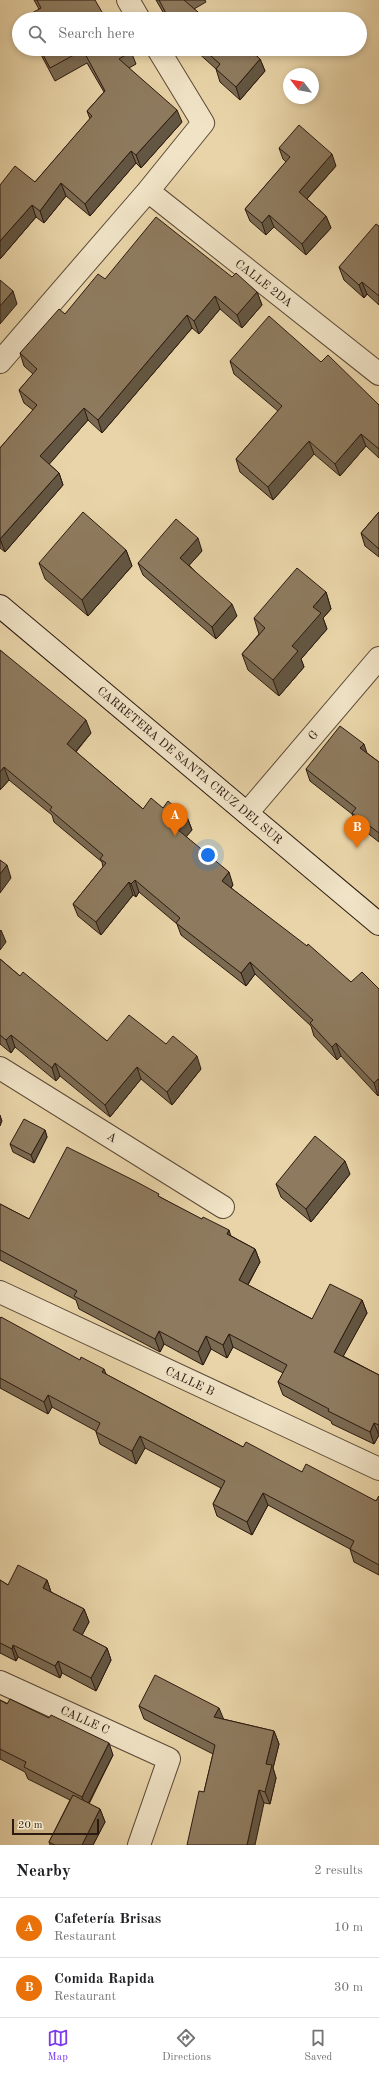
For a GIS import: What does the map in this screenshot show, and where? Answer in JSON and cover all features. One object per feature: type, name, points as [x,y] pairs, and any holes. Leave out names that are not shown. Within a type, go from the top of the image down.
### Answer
[{"type":"street","points":[[128,0],[136,12]]},
{"type":"street","points":[[0,362],[148,191],[203,123],[162,56]]},
{"type":"street","name":"CALLE 2DA","points":[[148,191],[379,374]]},
{"type":"street","name":"CARRETERA DE SANTA CRUZ DEL SUR","points":[[0,606],[379,924]]},
{"type":"street","name":"G","points":[[247,813],[379,658]]},
{"type":"street","name":"A","points":[[0,1068],[223,1207]]},
{"type":"street","name":"CALLE B","points":[[0,1292],[379,1469]]},
{"type":"street","name":"CALLE C","points":[[0,1682],[169,1758],[138,1845]]},
{"type":"building","points":[[37,0],[95,0],[102,12],[34,12],[41,8]]},
{"type":"building","points":[[159,0],[184,0],[198,12],[165,12]]},
{"type":"building","points":[[44,56],[72,56],[50,68]]},
{"type":"building","points":[[86,56],[124,56],[119,59],[177,110],[136,155],[131,151],[85,204],[61,183],[40,211],[32,205],[0,241],[0,185],[15,166],[35,182],[92,116],[87,111],[105,91]]},
{"type":"building","points":[[211,56],[257,56],[260,59],[236,87],[216,69],[220,64]]},
{"type":"building","points":[[299,125],[332,154],[299,192],[326,216],[302,244],[269,215],[262,223],[245,209],[290,157],[279,148]]},
{"type":"building","points":[[156,217],[232,277],[236,273],[257,292],[237,315],[215,296],[194,321],[187,315],[98,420],[84,408],[40,456],[59,473],[0,539],[0,448],[37,405],[19,390],[37,369],[20,353],[59,309],[65,314],[98,274],[105,279]]},
{"type":"building","points":[[376,224],[379,226],[379,296],[362,282],[359,285],[339,267]]},
{"type":"building","points":[[0,280],[13,291],[0,306]]},
{"type":"building","points":[[269,316],[321,362],[328,355],[379,405],[379,449],[361,434],[335,464],[309,441],[268,487],[236,459],[282,406],[230,361]]},
{"type":"building","points":[[83,512],[126,550],[82,600],[39,563]]},
{"type":"building","points":[[379,512],[379,549],[361,533]]},
{"type":"building","points":[[176,519],[198,538],[180,558],[232,604],[212,627],[138,563]]},
{"type":"building","points":[[297,568],[326,592],[313,607],[321,613],[292,646],[298,651],[273,680],[242,654],[265,628],[254,618]]},
{"type":"building","points":[[0,650],[86,720],[67,744],[143,809],[151,798],[163,808],[168,801],[187,817],[177,829],[229,872],[222,881],[307,946],[308,944],[351,982],[362,972],[379,989],[379,1079],[374,1083],[336,1043],[332,1047],[310,1023],[313,1020],[250,962],[241,973],[176,923],[180,918],[135,880],[131,884],[129,882],[96,922],[73,904],[106,863],[100,859],[103,855],[50,810],[52,807],[4,767],[0,772]]},
{"type":"building","points":[[340,726],[364,744],[360,748],[379,762],[379,833],[352,813],[356,808],[306,769]]},
{"type":"building","points":[[0,860],[7,865],[0,874]]},
{"type":"building","points":[[0,959],[20,976],[23,972],[107,1041],[129,1015],[166,1044],[173,1036],[197,1056],[167,1092],[137,1067],[105,1105],[55,1063],[52,1068],[11,1035],[6,1040],[0,1035]]},
{"type":"building","points":[[24,1119],[45,1130],[31,1155],[10,1144]]},
{"type":"building","points":[[315,1136],[345,1161],[306,1209],[276,1184]]},
{"type":"building","points":[[67,1147],[135,1181],[159,1194],[158,1196],[202,1219],[203,1217],[229,1230],[227,1234],[255,1249],[239,1280],[312,1319],[330,1284],[362,1300],[334,1352],[379,1375],[379,1425],[374,1423],[370,1432],[328,1411],[329,1409],[278,1382],[287,1365],[229,1334],[223,1345],[206,1336],[198,1352],[159,1331],[155,1339],[74,1296],[77,1291],[0,1250],[0,1204],[29,1219]]},
{"type":"building","points":[[1,1317],[80,1360],[81,1357],[104,1369],[102,1372],[243,1447],[246,1442],[302,1472],[306,1464],[376,1501],[379,1496],[379,1565],[350,1549],[354,1541],[263,1493],[247,1522],[213,1504],[225,1481],[140,1436],[132,1451],[96,1432],[100,1423],[48,1395],[44,1402],[0,1378]]},
{"type":"building","points":[[18,1565],[47,1580],[43,1588],[84,1609],[73,1630],[107,1648],[91,1678],[58,1661],[55,1666],[13,1645],[12,1649],[0,1643],[0,1580],[8,1585]]},
{"type":"building","points":[[155,1675],[219,1708],[214,1717],[274,1731],[266,1764],[272,1765],[265,1792],[259,1790],[247,1845],[187,1845],[199,1791],[204,1792],[215,1745],[139,1706]]},
{"type":"building","points":[[10,1699],[49,1718],[51,1715],[109,1743],[82,1797],[24,1767],[26,1762],[0,1749],[0,1700],[7,1704]]},
{"type":"building","points":[[73,1795],[100,1809],[82,1845],[55,1845],[49,1842]]},
{"type":"place","name":"Cafetería Brisas","points":[[175,836]]},
{"type":"place","name":"Comida Rapida","points":[[357,848]]}]
